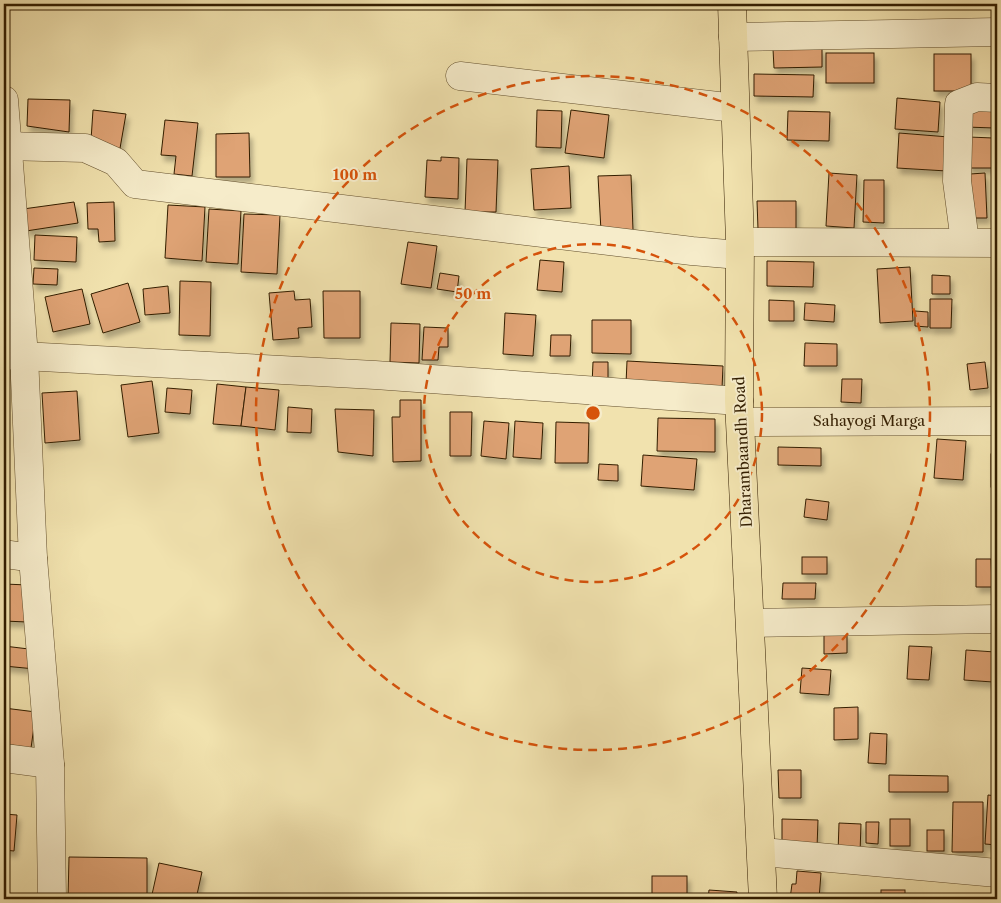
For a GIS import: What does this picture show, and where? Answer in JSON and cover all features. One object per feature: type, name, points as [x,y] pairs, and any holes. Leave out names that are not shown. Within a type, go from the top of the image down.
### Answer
[{"type":"main road","name":"Dharambaandh Road","points":[[732,4],[740,248],[740,412],[763,899]]},
{"type":"street","points":[[733,38],[997,32]]},
{"type":"street","points":[[460,76],[736,108]]},
{"type":"street","points":[[965,242],[957,181],[959,104],[977,98],[997,98]]},
{"type":"street","points":[[4,100],[14,355],[50,764],[52,899]]},
{"type":"street","points":[[5,146],[85,148],[116,162],[135,184],[692,251],[965,242],[997,243]]},
{"type":"street","name":"Sahayogi Marga","points":[[14,355],[365,375],[740,412],[997,421]]},
{"type":"street","points":[[4,554],[32,558]]},
{"type":"street","points":[[751,623],[997,619]]},
{"type":"street","points":[[4,758],[50,764]]},
{"type":"street","points":[[762,852],[997,873]]},
{"type":"building","points":[[822,48],[822,67],[774,68],[773,49]]},
{"type":"building","points":[[826,53],[874,53],[874,83],[826,83]]},
{"type":"building","points":[[934,54],[971,54],[971,91],[934,91]]},
{"type":"building","points":[[754,74],[814,75],[813,97],[754,96]]},
{"type":"building","points":[[897,98],[940,102],[938,132],[895,129]]},
{"type":"building","points":[[28,99],[70,100],[69,132],[27,126]]},
{"type":"building","points":[[967,107],[995,109],[994,128],[966,127]]},
{"type":"building","points":[[93,110],[126,114],[119,154],[91,140]]},
{"type":"building","points":[[537,110],[562,111],[561,148],[536,147]]},
{"type":"building","points":[[571,110],[609,115],[604,158],[565,153]]},
{"type":"building","points":[[788,111],[830,112],[829,141],[787,140]]},
{"type":"building","points":[[165,120],[198,123],[192,176],[174,174],[176,156],[161,155]]},
{"type":"building","points":[[249,133],[250,177],[216,177],[216,134]]},
{"type":"building","points":[[899,133],[949,137],[947,171],[897,168]]},
{"type":"building","points":[[969,137],[993,138],[993,168],[968,168]]},
{"type":"building","points":[[441,157],[459,158],[458,199],[425,197],[427,160],[441,161]]},
{"type":"building","points":[[467,159],[498,160],[496,212],[465,212]]},
{"type":"building","points":[[569,166],[571,208],[534,210],[531,169]]},
{"type":"building","points":[[829,173],[857,175],[854,228],[826,226]]},
{"type":"building","points":[[985,173],[987,218],[971,218],[970,174]]},
{"type":"building","points":[[631,175],[633,230],[601,231],[598,176]]},
{"type":"building","points":[[864,180],[884,180],[884,223],[863,222]]},
{"type":"building","points":[[757,201],[796,201],[796,229],[758,229]]},
{"type":"building","points":[[74,202],[78,223],[26,231],[23,209]]},
{"type":"building","points":[[114,202],[115,241],[99,242],[98,229],[88,229],[87,203]]},
{"type":"building","points":[[168,205],[205,207],[202,261],[165,258]]},
{"type":"building","points":[[209,209],[241,211],[238,264],[206,262]]},
{"type":"building","points":[[244,214],[280,215],[277,274],[241,272]]},
{"type":"building","points":[[35,235],[77,237],[76,262],[34,260]]},
{"type":"building","points":[[408,242],[437,246],[431,288],[401,284]]},
{"type":"building","points":[[540,260],[564,262],[562,292],[537,290]]},
{"type":"building","points":[[767,261],[814,262],[813,287],[767,286]]},
{"type":"building","points":[[910,267],[913,321],[880,323],[877,269]]},
{"type":"building","points":[[34,268],[58,269],[57,285],[33,284]]},
{"type":"building","points":[[440,273],[459,276],[457,292],[437,289]]},
{"type":"building","points":[[932,275],[950,276],[950,294],[932,294]]},
{"type":"building","points":[[180,281],[211,282],[210,336],[179,335]]},
{"type":"building","points":[[128,283],[140,322],[103,333],[91,294]]},
{"type":"building","points":[[168,286],[170,313],[145,315],[143,289]]},
{"type":"building","points":[[82,289],[90,324],[53,332],[45,297]]},
{"type":"building","points":[[294,291],[295,300],[310,299],[312,327],[298,328],[299,338],[273,340],[269,293]]},
{"type":"building","points":[[323,291],[360,291],[360,338],[324,338]]},
{"type":"building","points":[[930,299],[952,299],[951,328],[930,328]]},
{"type":"building","points":[[4,300],[7,300],[9,334],[4,334]]},
{"type":"building","points":[[769,300],[794,301],[794,321],[769,321]]},
{"type":"building","points":[[805,303],[835,305],[834,322],[804,320]]},
{"type":"building","points":[[915,311],[928,312],[928,327],[915,326]]},
{"type":"building","points":[[505,313],[536,315],[533,356],[503,354]]},
{"type":"building","points":[[592,320],[631,320],[631,354],[592,353]]},
{"type":"building","points":[[391,323],[420,324],[419,363],[390,362]]},
{"type":"building","points":[[424,327],[448,328],[448,347],[439,347],[438,360],[422,360]]},
{"type":"building","points":[[551,335],[571,335],[570,356],[550,356]]},
{"type":"building","points":[[805,343],[837,344],[837,366],[804,366]]},
{"type":"building","points":[[627,361],[723,366],[722,388],[626,384]]},
{"type":"building","points":[[593,362],[608,362],[608,385],[592,385]]},
{"type":"building","points":[[985,362],[988,388],[970,390],[967,364]]},
{"type":"building","points":[[842,379],[862,379],[861,403],[841,402]]},
{"type":"building","points":[[152,381],[159,433],[128,437],[121,385]]},
{"type":"building","points":[[217,384],[246,387],[241,426],[213,424]]},
{"type":"building","points":[[246,387],[279,390],[275,430],[241,426]]},
{"type":"building","points":[[167,388],[192,390],[190,414],[165,412]]},
{"type":"building","points":[[77,391],[80,440],[45,443],[42,393]]},
{"type":"building","points":[[400,400],[421,400],[421,461],[393,462],[392,417],[400,417]]},
{"type":"building","points":[[288,407],[312,409],[311,433],[287,432]]},
{"type":"building","points":[[335,409],[374,410],[373,456],[338,452]]},
{"type":"building","points":[[450,412],[472,412],[471,456],[450,456]]},
{"type":"building","points":[[658,418],[715,419],[715,452],[657,451]]},
{"type":"building","points":[[484,421],[509,423],[506,459],[481,456]]},
{"type":"building","points":[[515,421],[543,423],[541,459],[513,457]]},
{"type":"building","points":[[556,422],[589,423],[588,463],[555,463]]},
{"type":"building","points":[[937,439],[966,441],[963,480],[934,478]]},
{"type":"building","points":[[778,447],[821,448],[821,466],[778,465]]},
{"type":"building","points":[[991,454],[997,454],[997,487],[991,487]]},
{"type":"building","points":[[643,455],[697,459],[694,490],[641,486]]},
{"type":"building","points":[[599,464],[618,465],[618,481],[598,480]]},
{"type":"building","points":[[806,499],[829,502],[827,520],[804,517]]},
{"type":"building","points":[[994,556],[997,556],[997,583],[994,583]]},
{"type":"building","points":[[802,557],[827,557],[827,574],[802,574]]},
{"type":"building","points":[[976,559],[991,559],[992,587],[976,587]]},
{"type":"building","points":[[783,583],[816,583],[815,599],[782,599]]},
{"type":"building","points":[[4,584],[28,585],[27,622],[4,621]]},
{"type":"building","points":[[824,633],[847,633],[847,653],[824,654]]},
{"type":"building","points":[[4,646],[37,650],[35,669],[4,666]]},
{"type":"building","points":[[909,646],[932,647],[929,680],[907,679]]},
{"type":"building","points":[[966,650],[995,652],[993,682],[964,680]]},
{"type":"building","points":[[802,668],[831,670],[829,695],[800,693]]},
{"type":"building","points":[[858,707],[858,739],[834,740],[834,708]]},
{"type":"building","points":[[4,708],[36,712],[31,748],[4,744]]},
{"type":"building","points":[[870,733],[887,734],[886,764],[868,763]]},
{"type":"building","points":[[778,770],[801,770],[801,798],[779,798]]},
{"type":"building","points":[[889,775],[948,776],[948,792],[889,792]]},
{"type":"building","points":[[988,795],[997,796],[997,845],[985,844]]},
{"type":"building","points":[[953,802],[983,802],[983,852],[952,852]]},
{"type":"building","points":[[4,814],[17,815],[14,851],[4,850]]},
{"type":"building","points":[[782,819],[818,820],[817,848],[782,848]]},
{"type":"building","points":[[890,819],[910,819],[910,846],[890,846]]},
{"type":"building","points":[[866,822],[879,822],[878,844],[866,843]]},
{"type":"building","points":[[839,823],[861,824],[860,853],[838,853]]},
{"type":"building","points":[[927,830],[944,830],[944,851],[927,851]]},
{"type":"building","points":[[69,857],[147,858],[147,899],[68,899]]},
{"type":"building","points":[[159,863],[202,872],[196,899],[151,899]]},
{"type":"building","points":[[797,871],[821,873],[819,899],[790,899],[792,884],[796,884]]},
{"type":"building","points":[[652,876],[687,876],[687,899],[652,899]]},
{"type":"building","points":[[709,890],[737,892],[736,899],[708,899]]},
{"type":"building","points":[[881,890],[905,890],[905,899],[881,899]]},
{"type":"building","points":[[358,894],[387,894],[387,899],[358,899]]}]
